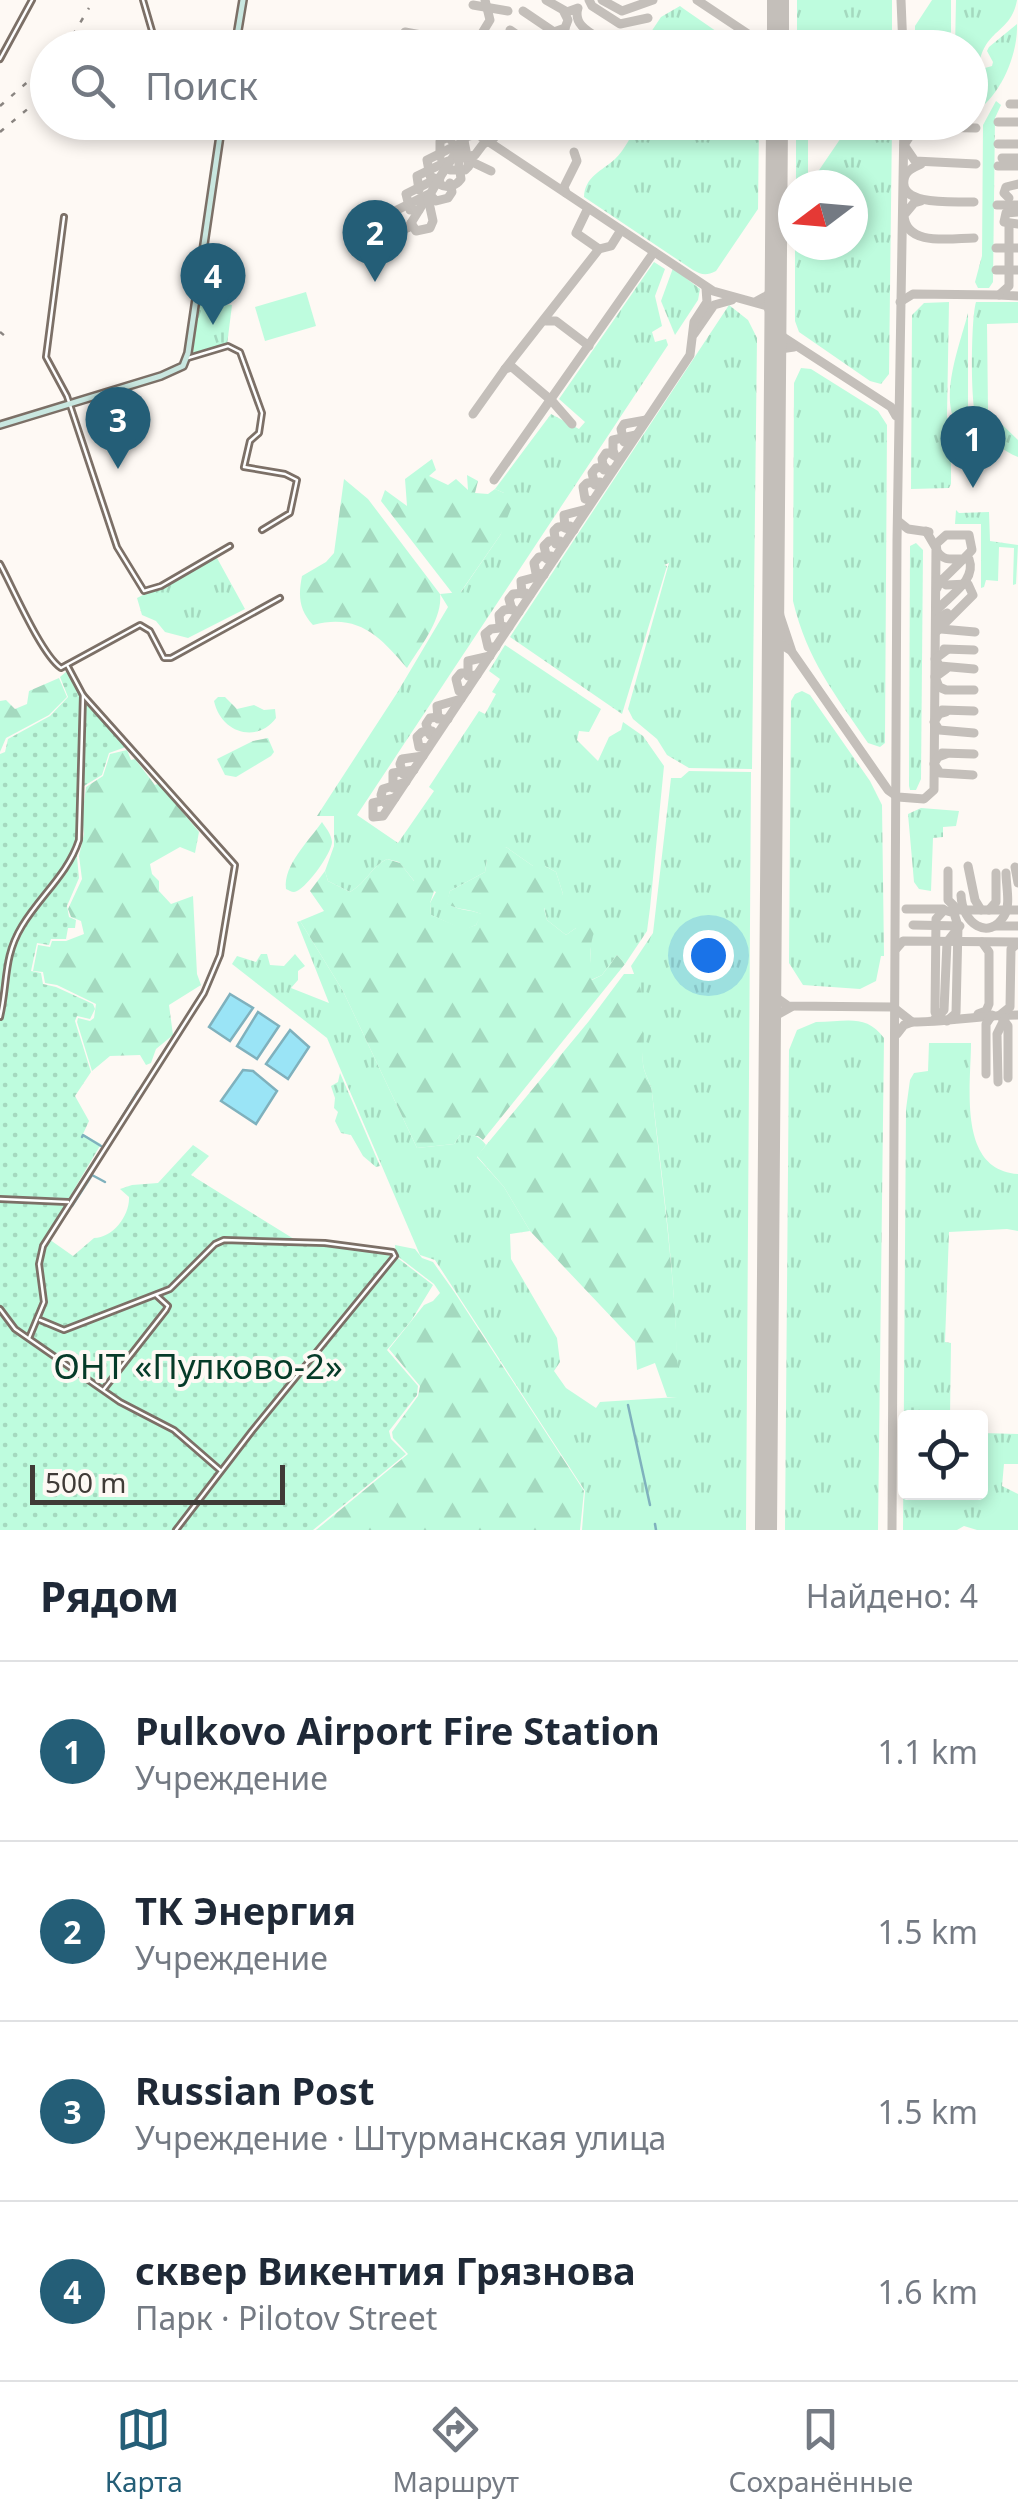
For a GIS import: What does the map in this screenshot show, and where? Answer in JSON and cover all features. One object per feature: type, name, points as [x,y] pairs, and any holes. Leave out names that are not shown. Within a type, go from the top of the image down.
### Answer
[{"type":"street","points":[[0,59],[32,0]]},
{"type":"street","points":[[143,0],[152,30]]},
{"type":"street","points":[[238,30],[244,0]]},
{"type":"street","points":[[0,425],[175,372],[186,358],[219,140]]},
{"type":"street","points":[[64,217],[45,353],[70,405],[117,547],[144,591],[161,586],[230,546]]},
{"type":"street","points":[[186,358],[228,346],[240,352],[262,413],[259,434],[250,441],[244,467],[297,480],[290,513],[262,530]]},
{"type":"street","points":[[0,564],[42,643],[61,668],[140,626],[150,631],[164,658],[172,658],[280,598]]},
{"type":"street","points":[[29,1338],[45,1294],[40,1254],[204,993],[220,955],[235,865],[83,695],[67,665]]},
{"type":"street","points":[[0,1017],[5,964],[18,936],[74,857],[79,840],[83,695]]},
{"type":"street","points":[[0,1199],[71,1202]]},
{"type":"street","points":[[38,1319],[64,1330],[156,1295],[170,1289],[215,1244],[224,1240],[353,1245],[390,1251],[395,1256],[176,1530]]},
{"type":"street","points":[[103,1390],[166,1310],[168,1306],[156,1295]]},
{"type":"street","points":[[0,1310],[11,1326],[103,1390],[174,1430],[222,1472]]},
{"type":"green space","points":[[797,0],[892,0],[892,30],[797,30]]},
{"type":"green space","points":[[932,0],[951,0],[951,30],[915,30]]},
{"type":"green space","points":[[956,0],[1017,0],[1009,20],[988,42],[988,30],[955,30]]},
{"type":"green space","points":[[680,6],[715,30],[652,30],[661,17]]},
{"type":"green space","points":[[1017,24],[1008,68],[988,100],[988,67],[993,62],[989,47]]},
{"type":"green space","points":[[996,101],[1001,105],[995,118],[993,282],[989,288],[978,288],[975,282],[982,256],[983,140],[988,140],[988,116]]},
{"type":"green space","points":[[628,140],[759,140],[758,209],[716,271],[704,274],[693,270],[584,197],[591,179],[619,155]]},
{"type":"green space","points":[[796,140],[808,140],[808,170],[796,170]]},
{"type":"green space","points":[[839,140],[892,140],[889,374],[881,384],[870,381],[799,332],[795,321],[795,260],[868,260],[868,170],[819,170]]},
{"type":"green space","points":[[654,262],[665,269],[655,296],[662,326],[652,332],[655,342],[666,339],[668,345],[357,815],[398,843],[434,791],[429,787],[479,711],[485,714],[496,694],[492,692],[500,679],[489,671],[505,645],[601,709],[589,732],[579,731],[577,740],[598,761],[609,737],[621,730],[623,722],[643,736],[664,766],[647,931],[625,964],[617,955],[602,975],[591,980],[594,929],[576,928],[566,935],[547,920],[544,907],[563,894],[556,872],[545,866],[533,866],[506,847],[487,860],[485,872],[450,891],[447,903],[482,914],[476,925],[464,930],[431,915],[430,903],[436,892],[415,882],[399,862],[381,862],[350,892],[328,881],[325,871],[334,846],[334,816],[317,816],[448,607],[440,594],[461,592],[501,534],[504,493],[495,489],[551,414],[579,429],[585,422],[559,399]]},
{"type":"green space","points":[[673,268],[700,289],[698,300],[675,335],[661,301]]},
{"type":"green space","points":[[306,292],[316,326],[265,341],[255,307]]},
{"type":"green space","points":[[199,301],[232,305],[227,345],[196,355],[193,353]]},
{"type":"green space","points":[[949,302],[947,416],[951,484],[949,488],[911,489],[912,315],[924,303]]},
{"type":"green space","points":[[976,302],[1018,302],[1018,323],[987,324],[988,411],[1018,440],[1018,457],[995,443],[977,421],[972,362]]},
{"type":"green space","points":[[729,305],[748,320],[757,338],[752,769],[689,768],[667,755],[628,709],[669,563],[664,565],[667,566],[622,714],[510,637]]},
{"type":"green space","points":[[968,313],[968,410],[961,430],[950,405],[950,390]]},
{"type":"green space","points":[[801,368],[811,369],[878,411],[887,425],[885,743],[880,747],[868,743],[823,676],[793,601],[794,383]]},
{"type":"green space","points":[[432,459],[436,470],[429,476],[448,485],[456,479],[468,490],[467,475],[478,481],[475,493],[488,494],[495,489],[504,493],[512,506],[501,534],[460,593],[453,594],[381,501],[385,490],[407,506],[405,479]]},
{"type":"green space","points":[[344,479],[368,499],[440,594],[434,623],[407,668],[367,630],[343,622],[313,625],[302,608],[302,576],[334,553]]},
{"type":"green space","points":[[956,510],[989,512],[990,541],[1018,545],[1016,584],[1013,585],[1014,548],[999,547],[998,581],[986,580],[981,588],[981,524],[955,524]]},
{"type":"green space","points":[[916,543],[923,550],[921,779],[916,790],[910,790],[910,546]]},
{"type":"green space","points":[[217,558],[245,609],[188,638],[165,632],[156,621],[142,615],[137,598]]},
{"type":"green space","name":"ОНТ «Пулково-2»","points":[[67,671],[84,700],[126,747],[109,753],[102,775],[84,786],[77,857],[79,878],[67,906],[69,917],[76,920],[75,928],[68,928],[66,939],[51,939],[49,945],[37,943],[31,971],[41,973],[43,984],[93,1004],[95,1009],[90,1019],[77,1016],[75,1021],[91,1072],[75,1096],[89,1121],[83,1134],[101,1144],[46,1237],[73,1256],[119,1224],[129,1197],[120,1189],[158,1183],[193,1145],[209,1156],[191,1175],[302,1244],[391,1253],[433,1285],[387,1350],[418,1386],[417,1395],[389,1431],[391,1439],[406,1454],[313,1530],[0,1530],[0,754],[5,752],[8,739],[50,716],[68,697],[60,677]]},
{"type":"green space","points":[[59,678],[67,697],[49,715],[6,738],[0,752],[0,701],[6,700],[15,709],[27,704],[29,691]]},
{"type":"green space","points":[[802,691],[810,695],[870,781],[882,805],[884,956],[876,981],[860,989],[803,985],[789,963],[791,701]]},
{"type":"green space","points":[[225,697],[237,709],[254,705],[264,710],[275,709],[276,718],[259,731],[240,731],[218,712],[214,701]]},
{"type":"green space","points":[[268,738],[274,752],[271,756],[236,777],[225,775],[217,759]]},
{"type":"green space","points":[[127,750],[131,760],[135,759],[155,785],[159,783],[199,832],[195,853],[180,847],[150,864],[159,881],[159,891],[171,904],[193,896],[201,985],[169,1005],[173,1035],[156,1049],[151,1063],[146,1065],[140,1055],[110,1056],[92,1071],[77,1022],[78,1018],[94,1018],[96,1004],[45,983],[43,972],[33,971],[38,945],[50,947],[52,941],[84,934],[81,921],[71,917],[68,909],[82,879],[79,856],[86,787],[103,776],[110,754]]},
{"type":"green space","points":[[689,771],[751,772],[746,1530],[582,1530],[585,1491],[435,1260],[420,1255],[327,1038],[232,964],[237,956],[256,962],[261,954],[267,954],[270,965],[284,966],[295,954],[305,966],[298,971],[298,980],[291,988],[329,1003],[297,922],[300,921],[343,991],[417,1148],[454,1144],[460,1135],[478,1137],[486,1145],[477,1157],[504,1187],[530,1231],[510,1234],[511,1259],[557,1338],[560,1362],[554,1371],[566,1388],[596,1408],[600,1402],[677,1397],[665,1206],[652,1093],[643,1064],[640,1003],[631,966],[653,933],[671,778],[681,778]]},
{"type":"green space","points":[[921,808],[959,811],[956,826],[943,827],[943,837],[933,838],[931,891],[919,889],[914,882],[908,814]]},
{"type":"green space","points":[[322,822],[332,842],[327,854],[304,886],[294,892],[286,889],[293,862]]},
{"type":"green space","points":[[506,847],[533,866],[545,866],[556,872],[563,894],[556,903],[544,908],[547,920],[566,935],[576,928],[581,917],[592,912],[601,920],[592,941],[592,980],[602,975],[617,955],[625,964],[483,1140],[460,1135],[454,1144],[417,1148],[343,991],[300,921],[324,911],[310,891],[325,871],[328,881],[350,892],[387,859],[400,863],[414,881],[421,872],[438,880],[430,903],[431,915],[464,929],[476,925],[481,914],[446,903],[450,891],[485,872],[494,849]]},
{"type":"green space","points":[[624,974],[635,974],[642,995],[643,1064],[652,1093],[673,1282],[678,1397],[667,1397],[655,1363],[637,1370],[635,1342],[530,1231],[504,1187],[477,1156]]},
{"type":"green space","points":[[816,1022],[862,1022],[884,1038],[878,1530],[785,1530],[789,1050],[797,1030]]},
{"type":"green space","points":[[929,1043],[971,1043],[970,1102],[976,1142],[985,1158],[998,1169],[1018,1174],[1018,1231],[949,1232],[945,1342],[951,1343],[950,1410],[904,1410],[906,1109],[914,1073],[928,1071]]},
{"type":"green space","points":[[340,1073],[380,1166],[363,1156],[351,1135],[341,1133],[335,1121],[338,1112],[331,1086],[338,1082]]},
{"type":"green space","points":[[395,1245],[415,1249],[422,1258],[433,1262],[584,1491],[580,1530],[316,1530],[408,1454],[392,1432],[418,1396],[420,1386],[389,1349],[424,1305],[440,1293],[396,1255]]},
{"type":"green space","points":[[988,1433],[1018,1434],[1018,1464],[1004,1464],[1002,1486],[1018,1494],[1018,1530],[977,1530],[964,1526],[957,1530],[903,1530],[903,1500],[988,1500]]},
{"type":"water","points":[[230,994],[253,1008],[230,1041],[209,1027]]},
{"type":"water","points":[[258,1012],[279,1026],[257,1059],[237,1046]]},
{"type":"water","points":[[290,1030],[309,1047],[288,1079],[266,1064]]},
{"type":"water","points":[[243,1070],[253,1071],[277,1091],[256,1124],[221,1101]]},
{"type":"waterway","points":[[86,1176],[138,1091]]},
{"type":"waterway","points":[[82,1137],[101,1146]]},
{"type":"waterway","points":[[72,1206],[92,1175],[105,1182]]},
{"type":"waterway","points":[[51,1236],[69,1210]]},
{"type":"waterway","points":[[628,1405],[650,1505]]},
{"type":"waterway","points":[[655,1524],[656,1530]]},
{"type":"taxiway","points":[[484,30],[490,20],[485,0]]},
{"type":"taxiway","points":[[546,0],[567,12],[578,8],[578,20],[587,30]]},
{"type":"taxiway","points":[[589,0],[620,24],[648,18]]},
{"type":"taxiway","points":[[602,0],[622,11],[653,0]]},
{"type":"taxiway","points":[[697,0],[742,30]]},
{"type":"taxiway","points":[[901,0],[902,30]]},
{"type":"taxiway","points":[[473,5],[508,11]]},
{"type":"taxiway","points":[[523,11],[551,30]]},
{"type":"taxiway","points":[[560,30],[568,20],[564,12]]},
{"type":"taxiway","points":[[773,30],[778,20]]},
{"type":"taxiway","points":[[1010,104],[1018,104]]},
{"type":"taxiway","points":[[998,122],[1018,122]]},
{"type":"taxiway","points":[[440,157],[442,140]]},
{"type":"taxiway","points":[[419,210],[410,210],[406,194],[440,177],[464,140]]},
{"type":"taxiway","points":[[486,140],[713,291],[767,306],[783,337],[891,407],[896,416]]},
{"type":"taxiway","points":[[485,143],[490,140]]},
{"type":"taxiway","points":[[892,1530],[897,541],[904,140]]},
{"type":"taxiway","points":[[907,140],[904,145],[915,161],[976,164]]},
{"type":"taxiway","points":[[446,168],[447,165],[450,170],[465,170],[469,166],[464,141]]},
{"type":"taxiway","points":[[436,179],[430,176],[427,160],[461,143]]},
{"type":"taxiway","points":[[411,223],[416,231],[430,228],[433,221],[428,198],[440,177],[439,184],[445,186],[461,179],[457,150],[462,158],[475,155],[484,143]]},
{"type":"taxiway","points":[[998,144],[1018,144]]},
{"type":"taxiway","points":[[566,193],[564,187],[577,161],[574,152]]},
{"type":"taxiway","points":[[1002,158],[1018,158]]},
{"type":"taxiway","points":[[419,190],[417,176],[448,161]]},
{"type":"taxiway","points":[[470,161],[491,171]]},
{"type":"taxiway","points":[[921,164],[910,170],[904,180],[911,195],[931,201],[974,202]]},
{"type":"taxiway","points":[[998,166],[1018,166]]},
{"type":"taxiway","points":[[430,195],[436,201],[448,198],[452,192],[450,183]]},
{"type":"taxiway","points":[[1009,198],[1004,193],[1006,187],[1018,184]]},
{"type":"taxiway","points":[[429,194],[408,228],[398,228],[395,211],[429,194]]},
{"type":"taxiway","points":[[921,201],[904,215],[912,232],[931,238],[974,238]]},
{"type":"taxiway","points":[[997,205],[1018,205]]},
{"type":"taxiway","points":[[588,208],[576,233],[599,249]]},
{"type":"taxiway","points":[[1018,212],[1006,213],[1004,222],[1018,224]]},
{"type":"taxiway","points":[[1009,226],[1009,286],[999,295],[1018,296]]},
{"type":"taxiway","points":[[572,424],[512,367],[505,369],[599,249],[611,246],[621,230]]},
{"type":"taxiway","points":[[996,248],[1018,248]]},
{"type":"taxiway","points":[[494,480],[654,252]]},
{"type":"taxiway","points":[[996,270],[1018,270]]},
{"type":"taxiway","points":[[757,301],[768,295],[776,276]]},
{"type":"taxiway","points":[[395,798],[690,355],[694,322],[707,302],[706,288]]},
{"type":"taxiway","points":[[900,302],[913,294],[999,295]]},
{"type":"taxiway","points":[[694,334],[714,305],[732,300]]},
{"type":"taxiway","points":[[546,321],[556,321],[589,346]]},
{"type":"taxiway","points":[[776,355],[780,349],[794,347]]},
{"type":"taxiway","points":[[473,414],[505,369]]},
{"type":"taxiway","points":[[624,442],[624,424],[646,420]]},
{"type":"taxiway","points":[[623,455],[613,455],[613,440],[636,435]]},
{"type":"taxiway","points":[[613,470],[604,470],[602,459],[606,453],[614,453]]},
{"type":"taxiway","points":[[603,485],[595,485],[592,473],[605,467]]},
{"type":"taxiway","points":[[592,501],[585,499],[583,487],[600,482]]},
{"type":"taxiway","points":[[574,530],[565,528],[564,515],[587,509]]},
{"type":"taxiway","points":[[898,521],[908,529],[929,532]]},
{"type":"taxiway","points":[[564,544],[556,544],[554,531],[570,526]]},
{"type":"taxiway","points":[[774,580],[792,652],[888,790],[898,797],[924,799],[934,790],[936,548],[926,531]]},
{"type":"taxiway","points":[[937,588],[939,583],[960,562],[964,558],[972,550],[969,535],[946,535],[936,544],[944,557],[951,559],[960,559],[964,559],[969,559],[970,567],[961,587],[937,610]]},
{"type":"taxiway","points":[[554,559],[547,559],[544,546],[549,541],[560,541]]},
{"type":"taxiway","points":[[544,574],[536,573],[534,563],[539,557],[551,556]]},
{"type":"taxiway","points":[[530,595],[522,594],[521,581],[544,575]]},
{"type":"taxiway","points":[[937,578],[946,585],[968,584],[973,595],[937,631]]},
{"type":"taxiway","points":[[519,612],[512,610],[509,599],[513,594],[526,593]]},
{"type":"taxiway","points":[[507,628],[500,625],[499,615],[513,609]]},
{"type":"taxiway","points":[[947,613],[936,620],[941,629],[975,632]]},
{"type":"taxiway","points":[[496,647],[488,647],[485,634],[491,629],[509,627]]},
{"type":"taxiway","points":[[773,652],[782,645],[790,650]]},
{"type":"taxiway","points":[[944,649],[974,650]]},
{"type":"taxiway","points":[[947,650],[935,659],[940,666],[974,669]]},
{"type":"taxiway","points":[[477,675],[468,676],[468,661],[490,656]]},
{"type":"taxiway","points":[[946,669],[935,677],[939,687],[974,690]]},
{"type":"taxiway","points":[[467,690],[459,691],[456,679],[461,673],[468,673]]},
{"type":"taxiway","points":[[448,719],[438,719],[437,706],[461,699]]},
{"type":"taxiway","points":[[942,710],[974,711]]},
{"type":"taxiway","points":[[946,712],[934,722],[939,730],[974,733]]},
{"type":"taxiway","points":[[437,734],[430,735],[426,724],[430,718],[439,717]]},
{"type":"taxiway","points":[[428,748],[419,747],[417,737],[432,731]]},
{"type":"taxiway","points":[[942,753],[974,754]]},
{"type":"taxiway","points":[[946,754],[934,764],[940,773],[973,775]]},
{"type":"taxiway","points":[[403,774],[402,759],[423,756]]},
{"type":"taxiway","points":[[393,788],[393,773],[414,770]]},
{"type":"taxiway","points":[[386,804],[381,795],[383,789],[406,782]]},
{"type":"taxiway","points":[[395,798],[383,816],[373,817],[373,803],[395,798]]},
{"type":"taxiway","points":[[968,866],[981,910]]},
{"type":"taxiway","points":[[1015,867],[1018,883]]},
{"type":"taxiway","points":[[948,871],[948,900],[957,909]]},
{"type":"taxiway","points":[[989,910],[996,902],[996,873]]},
{"type":"taxiway","points":[[961,895],[971,921],[977,926],[991,927],[1006,912],[1006,873]]},
{"type":"taxiway","points":[[906,909],[943,909]]},
{"type":"taxiway","points":[[944,910],[954,913],[958,926],[956,1013],[947,1021],[935,1012],[936,919],[944,910]]},
{"type":"taxiway","points":[[959,910],[1018,910]]},
{"type":"taxiway","points":[[913,925],[960,926]]},
{"type":"taxiway","points":[[996,926],[1018,926]]},
{"type":"taxiway","points":[[934,1020],[944,1010],[947,942],[958,928]]},
{"type":"taxiway","points":[[896,949],[903,941],[1018,942]]},
{"type":"taxiway","points":[[978,1014],[986,1011],[989,1004],[989,952],[982,942]]},
{"type":"taxiway","points":[[1008,1078],[1008,1026],[1000,1015],[1010,1007],[1011,949],[1018,943]]},
{"type":"taxiway","points":[[770,987],[788,1006],[893,1007],[912,1022],[897,1034]]},
{"type":"taxiway","points":[[770,1028],[775,1016],[791,1007]]},
{"type":"taxiway","points":[[986,1074],[986,1024],[992,1015]]},
{"type":"taxiway","points":[[912,1022],[1018,1015]]},
{"type":"taxiway","points":[[998,1082],[997,1034],[1005,1018]]},
{"type":"runway","points":[[778,0],[778,30]]},
{"type":"runway","points":[[766,1530],[777,140]]},
{"type":"railway","points":[[76,30],[89,8]]},
{"type":"railway","points":[[0,106],[30,80]]},
{"type":"railway","points":[[0,132],[30,107]]},
{"type":"railway","points":[[0,332],[10,340]]},
{"type":"place","name":"ТК Энергия","points":[[375,282]]},
{"type":"place","name":"сквер Викентия Грязнова","points":[[213,325]]},
{"type":"place","name":"Russian Post","points":[[118,469]]},
{"type":"place","name":"Pulkovo Airport Fire Station","points":[[973,488]]}]
